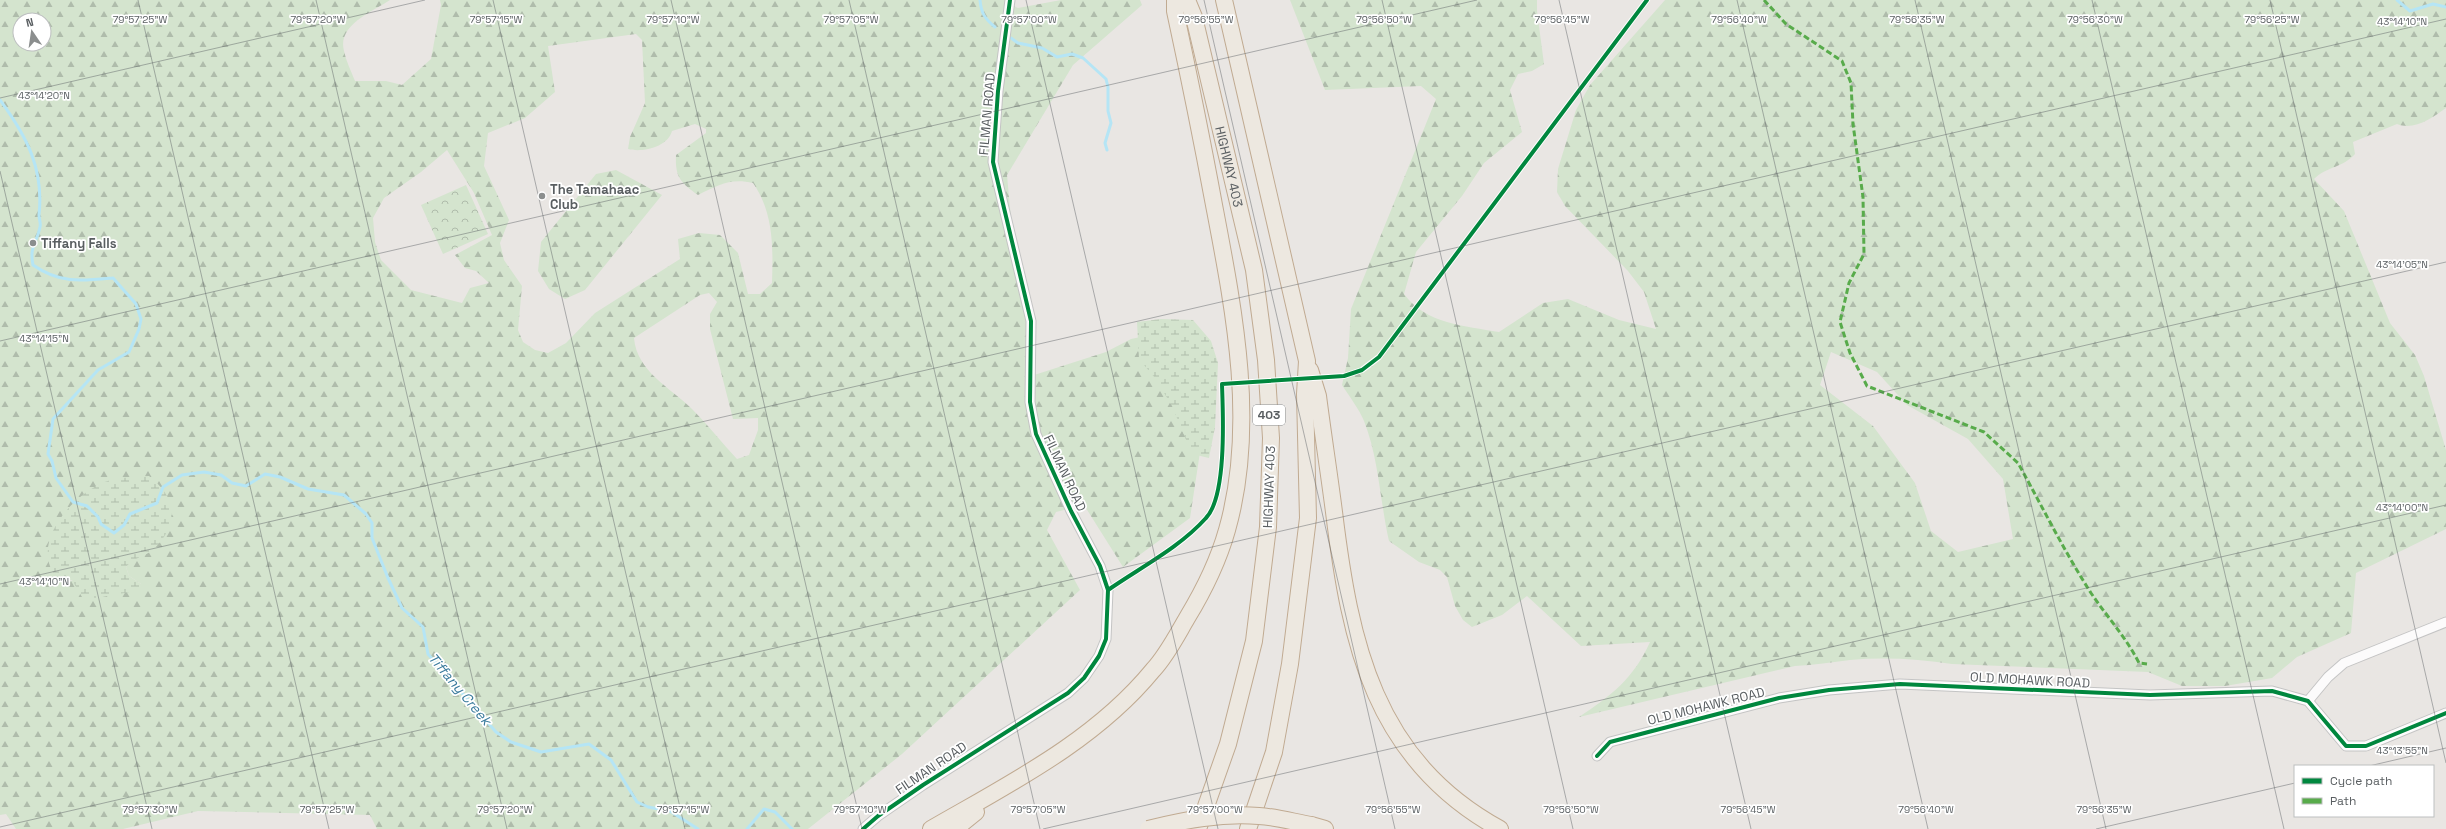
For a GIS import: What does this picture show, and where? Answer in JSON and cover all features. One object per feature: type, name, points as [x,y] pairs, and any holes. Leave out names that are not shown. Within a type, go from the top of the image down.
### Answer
[{"type":"highway","points":[[931,829],[1020,778],[1053,757],[1114,710],[1154,670],[1208,581],[1227,531],[1236,490],[1240,446],[1240,394],[1231,297],[1175,11],[1175,0]]},
{"type":"highway","name":"HIGHWAY 403","points":[[1187,0],[1194,17],[1254,270],[1266,360],[1271,438],[1268,527],[1254,641],[1228,744],[1198,829]]},
{"type":"highway","points":[[1224,0],[1307,361],[1318,396],[1343,584],[1359,652],[1371,687],[1385,715],[1405,745],[1424,769],[1472,814],[1500,829]]},
{"type":"highway","points":[[1248,829],[1274,752],[1290,664],[1308,518],[1305,394],[1307,361]]},
{"type":"highway","points":[[955,829],[1020,778]]},
{"type":"highway","points":[[1148,829],[1207,817],[1229,815],[1260,816],[1318,827]]},
{"type":"street","name":"FILMAN ROAD","points":[[863,829],[878,816],[929,781],[1068,693],[1084,678],[1099,656],[1106,639],[1109,608],[1108,590],[1036,434],[1030,402],[1031,321],[993,162],[998,91],[1010,0]]},
{"type":"street","points":[[2446,622],[2344,663],[2328,677],[2308,701],[2346,746],[2366,746],[2446,714]]},
{"type":"street","name":"OLD MOHAWK ROAD","points":[[1597,756],[1610,742],[1779,698],[1829,690],[1900,684],[2150,695],[2223,694],[2272,691],[2308,701]]},
{"type":"green space","points":[[0,0],[390,0],[358,20],[351,27],[343,42],[344,51],[355,81],[386,81],[402,85],[431,59],[441,5],[440,0],[1007,0],[1006,3],[1018,8],[1061,0],[1140,0],[1142,5],[1073,65],[1007,175],[1015,262],[1034,323],[1031,376],[1106,352],[1131,339],[1164,332],[1202,439],[1190,518],[1123,567],[1084,505],[1056,512],[1047,530],[1080,590],[902,754],[808,829],[377,829],[370,815],[198,811],[123,829],[16,829],[6,814],[0,815]],"holes":[[[636,34],[642,40],[645,103],[630,137],[628,149],[640,150],[654,148],[670,137],[672,131],[695,124],[706,129],[706,133],[676,155],[676,169],[678,174],[683,182],[698,195],[725,183],[738,181],[753,183],[760,194],[769,219],[772,244],[772,283],[760,294],[748,294],[738,253],[720,235],[699,233],[678,239],[680,259],[595,313],[566,343],[548,353],[535,350],[523,342],[518,330],[522,286],[504,260],[500,243],[509,220],[484,166],[488,133],[525,118],[555,92],[548,46]],[[447,150],[474,193],[492,235],[455,255],[465,268],[476,271],[489,283],[470,288],[462,303],[411,290],[381,260],[375,242],[373,218],[384,198],[421,172]],[[709,293],[717,302],[710,314],[710,329],[733,419],[758,418],[758,430],[749,455],[737,459],[704,421],[648,370],[636,350],[634,338],[700,295]],[[98,485],[153,549],[132,560],[126,567],[129,576],[141,584],[59,580],[86,494]]]},
{"type":"green space","points":[[1290,0],[1537,0],[1544,64],[1532,71],[1518,74],[1510,90],[1522,132],[1484,163],[1462,196],[1416,252],[1404,294],[1423,312],[1435,318],[1460,325],[1499,332],[1543,303],[1568,299],[1619,320],[1656,329],[1644,292],[1628,271],[1565,206],[1557,192],[1558,169],[1576,110],[1590,85],[1665,0],[2446,0],[2446,108],[2435,116],[2416,125],[2403,126],[2397,124],[2353,142],[2355,154],[2351,158],[2314,179],[2344,211],[2390,323],[2415,355],[2424,376],[2446,450],[2446,529],[2356,573],[2351,633],[2297,657],[2272,678],[2225,686],[2182,686],[2148,672],[1952,664],[1901,659],[1863,659],[1795,666],[1579,717],[1611,694],[1629,676],[1644,655],[1650,642],[1581,646],[1527,596],[1502,615],[1472,627],[1463,620],[1455,606],[1447,577],[1440,570],[1419,562],[1389,541],[1376,465],[1369,435],[1362,416],[1342,385],[1348,358],[1351,309],[1436,99],[1421,86],[1325,90]],"holes":[[[1831,352],[1877,372],[1907,405],[1968,439],[2003,479],[2013,539],[1958,552],[1931,531],[1915,483],[1873,426],[1820,385]]]},
{"type":"green space","points":[[616,170],[662,195],[585,290],[565,299],[549,289],[538,271],[541,242],[596,174]]},
{"type":"green space","points":[[466,185],[488,234],[443,254],[421,205]]},
{"type":"green space","points":[[1161,319],[1193,320],[1211,341],[1218,363],[1215,427],[1209,458],[1192,454],[1172,406],[1155,378],[1139,359],[1137,322]]},
{"type":"green space","points":[[149,476],[165,493],[170,502],[172,511],[168,530],[154,549],[132,561],[126,567],[129,576],[141,584],[141,590],[97,598],[82,597],[72,580],[59,580],[51,567],[48,554],[50,540],[55,526],[74,502],[86,492],[98,485],[117,479]]},
{"type":"waterway","points":[[980,0],[981,9],[984,15],[995,27]]},
{"type":"waterway","points":[[2397,0],[2410,11],[2433,4],[2446,7]]},
{"type":"waterway","points":[[1011,38],[1018,43],[1042,48],[1057,57],[1072,54],[1083,58],[1106,79],[1108,87],[1108,111],[1111,123],[1105,143],[1107,150]]},
{"type":"waterway","name":"Tiffany Creek","points":[[0,100],[26,141],[36,168],[39,183],[40,226],[32,253],[33,265],[53,275],[72,280],[113,278],[136,304],[141,319],[139,329],[129,352],[98,370],[53,419],[48,454],[52,461],[56,478],[73,502],[87,506],[98,517],[101,524],[114,533],[124,525],[130,514],[157,503],[163,487],[182,475],[204,472],[221,475],[232,483],[246,486],[265,474],[280,477],[308,489],[344,495],[366,514],[372,523],[372,538],[388,578],[402,608],[423,627],[428,654],[496,732],[511,742],[541,752],[589,744],[611,760],[637,802],[648,807],[670,811],[698,829]]},
{"type":"waterway","name":"Tiffany Creek","points":[[747,829],[764,809],[775,812],[792,829]]},
{"type":"marked path","points":[[1764,0],[1786,24],[1842,61],[1851,83],[1853,124],[1863,197],[1864,254],[1849,283],[1840,322],[1850,353],[1867,386],[1984,432],[2018,463],[2062,545],[2091,593],[2122,636],[2139,663],[2147,664]]},
{"type":"cycle path","points":[[863,829],[878,816],[923,785],[1068,693],[1084,678],[1099,656],[1106,639],[1108,590],[1100,566],[1071,511],[1036,434],[1030,402],[1031,321],[993,162],[998,91],[1010,0]]},
{"type":"cycle path","points":[[1108,590],[1184,539],[1206,518],[1213,507],[1218,492],[1221,474],[1223,434],[1222,384],[1344,376],[1362,370],[1379,357],[1647,0]]},
{"type":"cycle path","points":[[1597,756],[1610,742],[1779,698],[1829,690],[1900,684],[2150,695],[2272,691],[2308,701],[2346,746],[2366,746],[2446,713]]},
{"type":"place","name":"The Tamahaac Club","points":[[542,196]]},
{"type":"place","name":"Tiffany Falls","points":[[33,243]]}]
